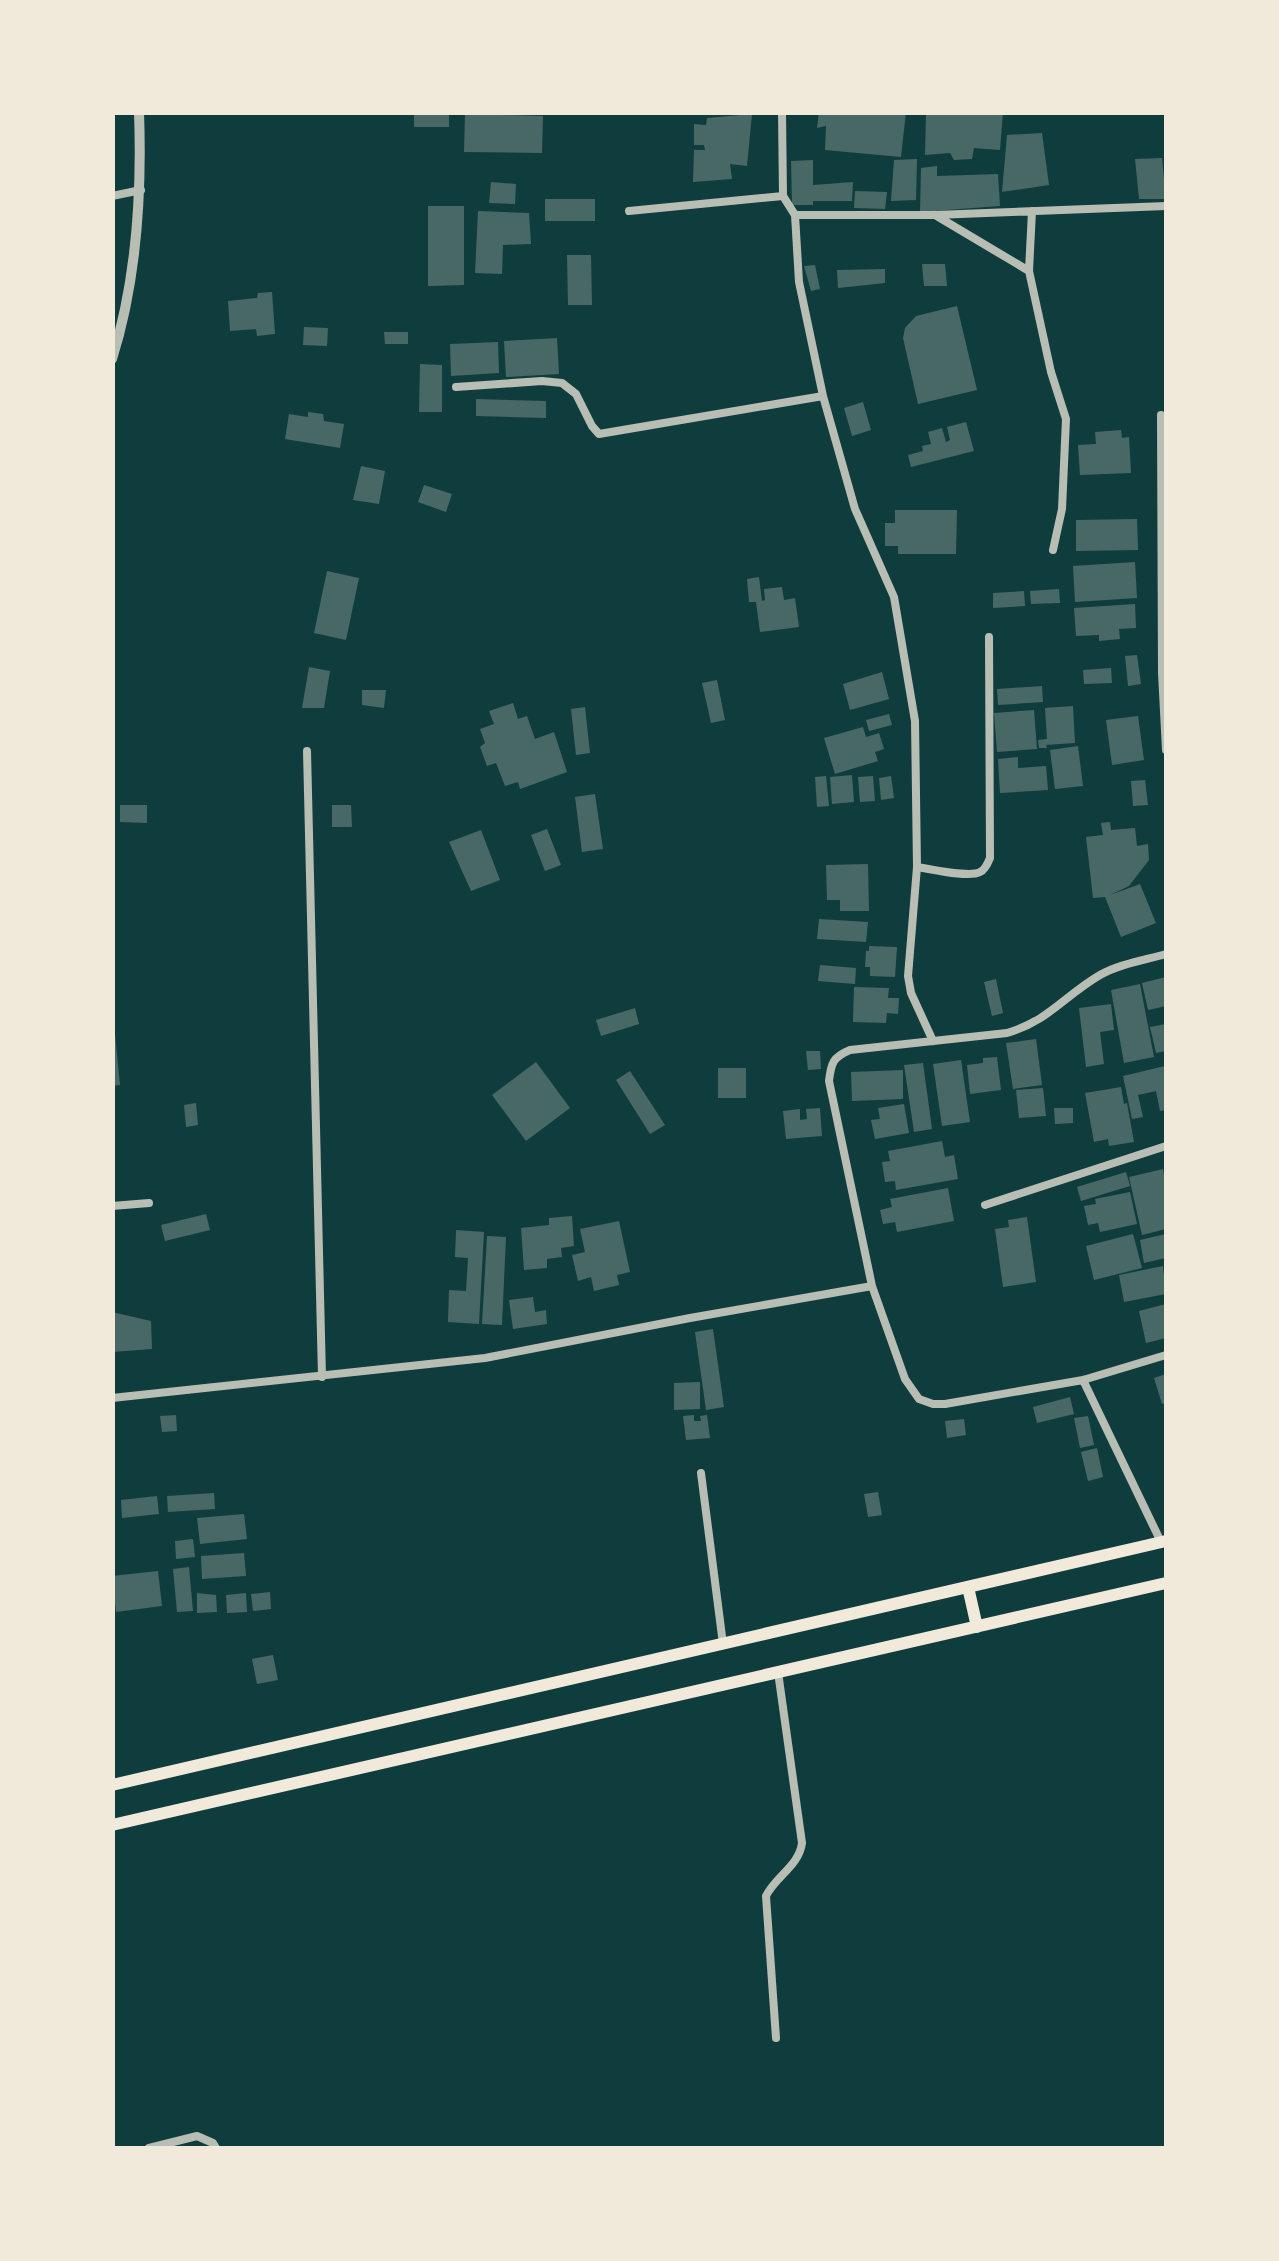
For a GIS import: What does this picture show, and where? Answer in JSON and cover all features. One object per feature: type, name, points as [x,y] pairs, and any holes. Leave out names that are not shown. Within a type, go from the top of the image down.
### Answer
[{"type":"main road","points":[[112,1786],[1164,1541]]},
{"type":"main road","points":[[112,1825],[1166,1583]]},
{"type":"main road","points":[[968,1587],[977,1626]]},
{"type":"street","points":[[112,359],[122,327],[141,190],[139,112]]},
{"type":"street","points":[[782,112],[783,196],[795,215],[798,282],[823,396],[855,509],[894,596],[914,721],[918,868],[908,976],[911,993],[933,1041]]},
{"type":"street","points":[[112,196],[141,190]]},
{"type":"street","points":[[629,211],[783,196]]},
{"type":"street","points":[[795,215],[935,215],[1166,206]]},
{"type":"street","points":[[1032,211],[1029,272],[1050,372],[1066,419],[1062,509],[1053,550]]},
{"type":"street","points":[[935,215],[1029,272]]},
{"type":"street","points":[[456,387],[562,383],[576,394],[600,434],[823,396]]},
{"type":"street","points":[[1161,415],[1166,750]]},
{"type":"street","points":[[918,868],[979,873],[990,858],[990,636]]},
{"type":"street","points":[[306,751],[322,1377]]},
{"type":"street","points":[[1166,954],[1104,972],[1027,1027],[850,1050],[836,1056],[830,1066],[829,1081],[872,1286],[905,1380],[919,1399],[945,1404],[1083,1380],[1166,1356]]},
{"type":"street","points":[[986,1205],[1166,1146]]},
{"type":"street","points":[[112,1206],[149,1202]]},
{"type":"street","points":[[112,1398],[486,1358],[872,1286]]},
{"type":"street","points":[[1083,1380],[1164,1541]]},
{"type":"street","points":[[701,1473],[724,1644]]},
{"type":"street","points":[[776,2038],[766,1896],[800,1854],[802,1843],[778,1672]]},
{"type":"street","points":[[150,2148],[197,2136],[216,2148]]},
{"type":"building","points":[[414,112],[449,112],[449,127],[414,127]]},
{"type":"building","points":[[819,112],[906,112],[901,157],[825,150],[826,126],[817,128]]},
{"type":"building","points":[[926,112],[1003,112],[1000,150],[974,148],[972,159],[954,160],[950,153],[925,155]]},
{"type":"building","points":[[465,114],[543,116],[542,153],[464,152]]},
{"type":"building","points":[[752,114],[747,166],[730,164],[732,179],[693,182],[694,150],[705,150],[704,145],[694,145],[694,124],[706,125],[707,118]]},
{"type":"building","points":[[1042,133],[1049,185],[1002,192],[1007,135]]},
{"type":"building","points":[[1162,158],[1166,199],[1139,199],[1135,159]]},
{"type":"building","points":[[917,159],[916,200],[891,201],[894,160]]},
{"type":"building","points":[[813,160],[813,185],[853,182],[852,201],[792,205],[791,161]]},
{"type":"building","points":[[937,166],[937,176],[998,174],[1000,206],[920,212],[921,168]]},
{"type":"building","points":[[491,182],[516,184],[515,204],[489,203]]},
{"type":"building","points":[[855,191],[887,192],[885,209],[854,208]]},
{"type":"building","points":[[545,199],[595,199],[595,221],[545,221]]},
{"type":"building","points":[[428,206],[464,206],[464,285],[428,286]]},
{"type":"building","points":[[478,211],[529,213],[531,244],[503,245],[502,274],[475,273]]},
{"type":"building","points":[[567,255],[591,255],[592,305],[568,305]]},
{"type":"building","points":[[922,264],[945,264],[947,286],[924,286]]},
{"type":"building","points":[[815,265],[820,289],[811,291],[804,266]]},
{"type":"building","points":[[885,269],[885,283],[838,288],[837,270]]},
{"type":"building","points":[[272,292],[275,334],[257,336],[256,329],[230,331],[228,301]]},
{"type":"building","points":[[957,306],[977,390],[918,404],[903,338],[905,328],[916,316]]},
{"type":"building","points":[[304,327],[328,328],[327,346],[303,345]]},
{"type":"building","points":[[384,332],[408,332],[408,344],[385,344]]},
{"type":"building","points":[[557,338],[559,374],[506,377],[504,341]]},
{"type":"building","points":[[498,342],[499,373],[451,376],[450,344]]},
{"type":"building","points":[[420,364],[442,365],[442,412],[419,412]]},
{"type":"building","points":[[476,399],[546,401],[546,418],[476,416]]},
{"type":"building","points":[[863,402],[871,430],[852,436],[844,408]]},
{"type":"building","points":[[308,412],[323,414],[324,421],[344,424],[340,448],[285,439],[289,414],[308,417]]},
{"type":"building","points":[[966,422],[974,451],[911,467],[908,455],[931,444],[928,432],[942,428],[946,442],[950,440],[947,427]]},
{"type":"building","points":[[1121,430],[1122,438],[1129,437],[1131,473],[1080,475],[1078,445],[1096,444],[1095,432]]},
{"type":"building","points":[[361,466],[385,471],[379,504],[353,500]]},
{"type":"building","points":[[424,485],[452,494],[446,512],[418,502]]},
{"type":"building","points":[[895,510],[957,510],[956,554],[898,554],[898,546],[885,546],[885,523],[895,523]]},
{"type":"building","points":[[1137,519],[1138,550],[1076,551],[1076,520]]},
{"type":"building","points":[[1135,562],[1137,598],[1075,602],[1073,566]]},
{"type":"building","points":[[327,571],[359,578],[346,640],[314,633]]},
{"type":"building","points":[[759,577],[762,601],[764,589],[782,587],[784,600],[795,598],[799,627],[760,632],[756,602],[749,602],[747,579]]},
{"type":"building","points":[[1059,589],[1060,603],[1031,604],[1030,591]]},
{"type":"building","points":[[1024,591],[1025,606],[993,608],[993,593]]},
{"type":"building","points":[[1135,604],[1136,628],[1119,629],[1120,639],[1099,641],[1099,635],[1076,636],[1074,608]]},
{"type":"building","points":[[1137,655],[1141,684],[1128,686],[1125,656]]},
{"type":"building","points":[[309,667],[330,671],[324,708],[302,708]]},
{"type":"building","points":[[1111,668],[1112,683],[1084,684],[1083,670]]},
{"type":"building","points":[[882,672],[889,699],[850,710],[843,684]]},
{"type":"building","points":[[717,680],[725,720],[711,723],[702,683]]},
{"type":"building","points":[[1042,686],[1043,702],[998,705],[997,689]]},
{"type":"building","points":[[362,690],[386,690],[384,708],[362,705]]},
{"type":"building","points":[[513,703],[518,719],[527,716],[535,739],[554,732],[567,772],[520,789],[518,782],[505,786],[496,763],[487,766],[480,747],[485,743],[480,729],[494,724],[489,711]]},
{"type":"building","points":[[1073,706],[1075,743],[1039,748],[1038,740],[1047,739],[1045,708]]},
{"type":"building","points":[[585,707],[590,753],[576,755],[571,709]]},
{"type":"building","points":[[1034,710],[1037,749],[997,752],[994,713]]},
{"type":"building","points":[[889,714],[892,725],[869,731],[866,720]]},
{"type":"building","points":[[1138,716],[1144,760],[1112,765],[1106,720]]},
{"type":"building","points":[[863,727],[866,737],[879,733],[884,749],[875,752],[878,761],[835,774],[824,738]]},
{"type":"building","points":[[1078,746],[1083,786],[1055,789],[1050,750]]},
{"type":"building","points":[[1018,757],[1018,768],[1046,766],[1048,790],[1000,793],[998,759]]},
{"type":"building","points":[[852,775],[854,802],[832,804],[830,777]]},
{"type":"building","points":[[826,776],[829,806],[817,807],[815,777]]},
{"type":"building","points":[[873,776],[875,801],[860,802],[858,777]]},
{"type":"building","points":[[891,776],[894,798],[881,800],[879,778]]},
{"type":"building","points":[[1145,780],[1148,805],[1133,806],[1131,781]]},
{"type":"building","points":[[595,794],[603,849],[582,852],[575,797]]},
{"type":"building","points":[[120,805],[147,805],[147,823],[120,822]]},
{"type":"building","points":[[332,805],[351,805],[352,827],[332,827]]},
{"type":"building","points":[[1110,822],[1111,830],[1135,828],[1137,846],[1148,844],[1149,860],[1129,886],[1110,895],[1140,884],[1156,923],[1121,937],[1105,897],[1093,898],[1086,837],[1103,835],[1101,823]]},
{"type":"building","points":[[547,829],[561,865],[545,871],[531,835]]},
{"type":"building","points":[[481,830],[500,880],[471,891],[449,842]]},
{"type":"building","points":[[868,864],[869,911],[840,911],[840,900],[827,900],[826,865]]},
{"type":"building","points":[[819,919],[868,922],[866,942],[817,939]]},
{"type":"building","points":[[869,946],[897,947],[895,977],[870,976],[870,967],[865,967]]},
{"type":"building","points":[[820,965],[856,968],[855,984],[818,981]]},
{"type":"building","points":[[1166,977],[1166,1006],[1148,1010],[1142,983]]},
{"type":"building","points":[[996,979],[1003,1013],[992,1016],[984,982]]},
{"type":"building","points":[[1140,984],[1154,1057],[1124,1063],[1111,990]]},
{"type":"building","points":[[854,987],[889,988],[888,998],[899,998],[898,1014],[887,1013],[886,1023],[853,1022]]},
{"type":"building","points":[[1111,1004],[1114,1030],[1100,1032],[1104,1064],[1086,1067],[1079,1008]]},
{"type":"building","points":[[635,1008],[639,1024],[601,1036],[596,1020]]},
{"type":"building","points":[[1166,1024],[1166,1051],[1156,1053],[1150,1027]]},
{"type":"building","points":[[112,1034],[120,1085],[112,1086]]},
{"type":"building","points":[[1036,1039],[1042,1085],[1013,1089],[1006,1043]]},
{"type":"building","points":[[806,1051],[820,1051],[821,1069],[808,1070]]},
{"type":"building","points":[[997,1057],[1001,1090],[970,1094],[967,1065]]},
{"type":"building","points":[[961,1060],[970,1122],[942,1126],[933,1064]]},
{"type":"building","points":[[536,1062],[570,1108],[526,1141],[492,1095]]},
{"type":"building","points":[[923,1063],[932,1129],[914,1132],[904,1065]]},
{"type":"building","points":[[1165,1066],[1166,1110],[1160,1111],[1156,1091],[1138,1095],[1143,1117],[1132,1119],[1123,1076]]},
{"type":"building","points":[[718,1068],[746,1068],[746,1098],[718,1098]]},
{"type":"building","points":[[903,1070],[903,1099],[852,1101],[851,1072]]},
{"type":"building","points":[[630,1071],[665,1125],[650,1134],[616,1080]]},
{"type":"building","points":[[1121,1087],[1134,1142],[1109,1146],[1108,1139],[1094,1142],[1085,1093]]},
{"type":"building","points":[[1043,1088],[1046,1116],[1019,1118],[1016,1090]]},
{"type":"building","points":[[196,1103],[198,1125],[186,1127],[184,1105]]},
{"type":"building","points":[[904,1104],[909,1133],[875,1139],[871,1120],[880,1119],[878,1108]]},
{"type":"building","points":[[820,1108],[822,1136],[786,1139],[783,1111],[800,1109],[800,1120],[807,1119],[806,1109]]},
{"type":"building","points":[[1054,1108],[1073,1108],[1073,1123],[1055,1124]]},
{"type":"building","points":[[942,1141],[945,1157],[954,1155],[958,1179],[896,1190],[895,1181],[885,1182],[882,1162],[890,1161],[888,1151]]},
{"type":"building","points":[[1163,1169],[1166,1229],[1142,1235],[1129,1177]]},
{"type":"building","points":[[1126,1172],[1130,1186],[1081,1201],[1077,1187]]},
{"type":"building","points":[[948,1188],[954,1221],[897,1232],[895,1222],[883,1224],[880,1210],[892,1207],[890,1199]]},
{"type":"building","points":[[1130,1192],[1137,1224],[1100,1232],[1098,1223],[1088,1225],[1084,1206],[1096,1204],[1095,1199]]},
{"type":"building","points":[[206,1214],[210,1230],[165,1241],[161,1225]]},
{"type":"building","points":[[572,1216],[574,1246],[561,1248],[562,1257],[547,1259],[547,1268],[524,1270],[521,1228],[549,1225],[549,1218]]},
{"type":"building","points":[[1027,1217],[1036,1282],[1003,1287],[995,1229],[1009,1227],[1008,1220]]},
{"type":"building","points":[[619,1221],[630,1272],[617,1275],[619,1285],[594,1291],[591,1277],[578,1281],[572,1255],[585,1252],[580,1229]]},
{"type":"building","points":[[456,1230],[484,1232],[479,1324],[448,1322],[449,1290],[466,1291],[468,1258],[455,1257]]},
{"type":"building","points":[[1133,1234],[1142,1268],[1094,1280],[1086,1246]]},
{"type":"building","points":[[1166,1234],[1166,1258],[1144,1263],[1140,1240]]},
{"type":"building","points":[[487,1236],[506,1237],[502,1325],[482,1324]]},
{"type":"building","points":[[1163,1266],[1166,1294],[1124,1302],[1119,1275]]},
{"type":"building","points":[[533,1297],[535,1312],[546,1310],[547,1324],[513,1329],[509,1300]]},
{"type":"building","points":[[1166,1304],[1166,1338],[1146,1343],[1139,1311]]},
{"type":"building","points":[[112,1312],[151,1321],[152,1349],[112,1352]]},
{"type":"building","points":[[713,1329],[724,1407],[706,1410],[695,1332]]},
{"type":"building","points":[[1166,1374],[1166,1403],[1162,1404],[1154,1378]]},
{"type":"building","points":[[700,1382],[700,1409],[674,1410],[674,1383]]},
{"type":"building","points":[[1070,1397],[1074,1414],[1037,1423],[1033,1407]]},
{"type":"building","points":[[176,1415],[177,1431],[162,1432],[160,1416]]},
{"type":"building","points":[[694,1415],[694,1421],[701,1421],[700,1416],[707,1415],[710,1438],[686,1440],[683,1416]]},
{"type":"building","points":[[1088,1416],[1094,1445],[1080,1448],[1074,1418]]},
{"type":"building","points":[[964,1419],[966,1435],[947,1438],[945,1421]]},
{"type":"building","points":[[1097,1448],[1103,1477],[1088,1481],[1081,1452]]},
{"type":"building","points":[[878,1492],[882,1515],[868,1517],[864,1494]]},
{"type":"building","points":[[214,1493],[215,1509],[168,1512],[167,1496]]},
{"type":"building","points":[[157,1496],[159,1514],[122,1518],[121,1500]]},
{"type":"building","points":[[244,1514],[247,1539],[200,1544],[197,1518]]},
{"type":"building","points":[[193,1539],[195,1557],[176,1559],[175,1541]]},
{"type":"building","points":[[244,1553],[246,1576],[202,1579],[201,1556]]},
{"type":"building","points":[[189,1567],[193,1611],[177,1612],[173,1569]]},
{"type":"building","points":[[158,1571],[162,1606],[116,1612],[112,1576]]},
{"type":"building","points":[[270,1592],[271,1609],[253,1611],[251,1594]]},
{"type":"building","points":[[197,1593],[216,1595],[217,1612],[197,1613]]},
{"type":"building","points":[[246,1593],[247,1612],[227,1613],[226,1595]]},
{"type":"building","points":[[273,1655],[278,1680],[257,1684],[252,1659]]}]
